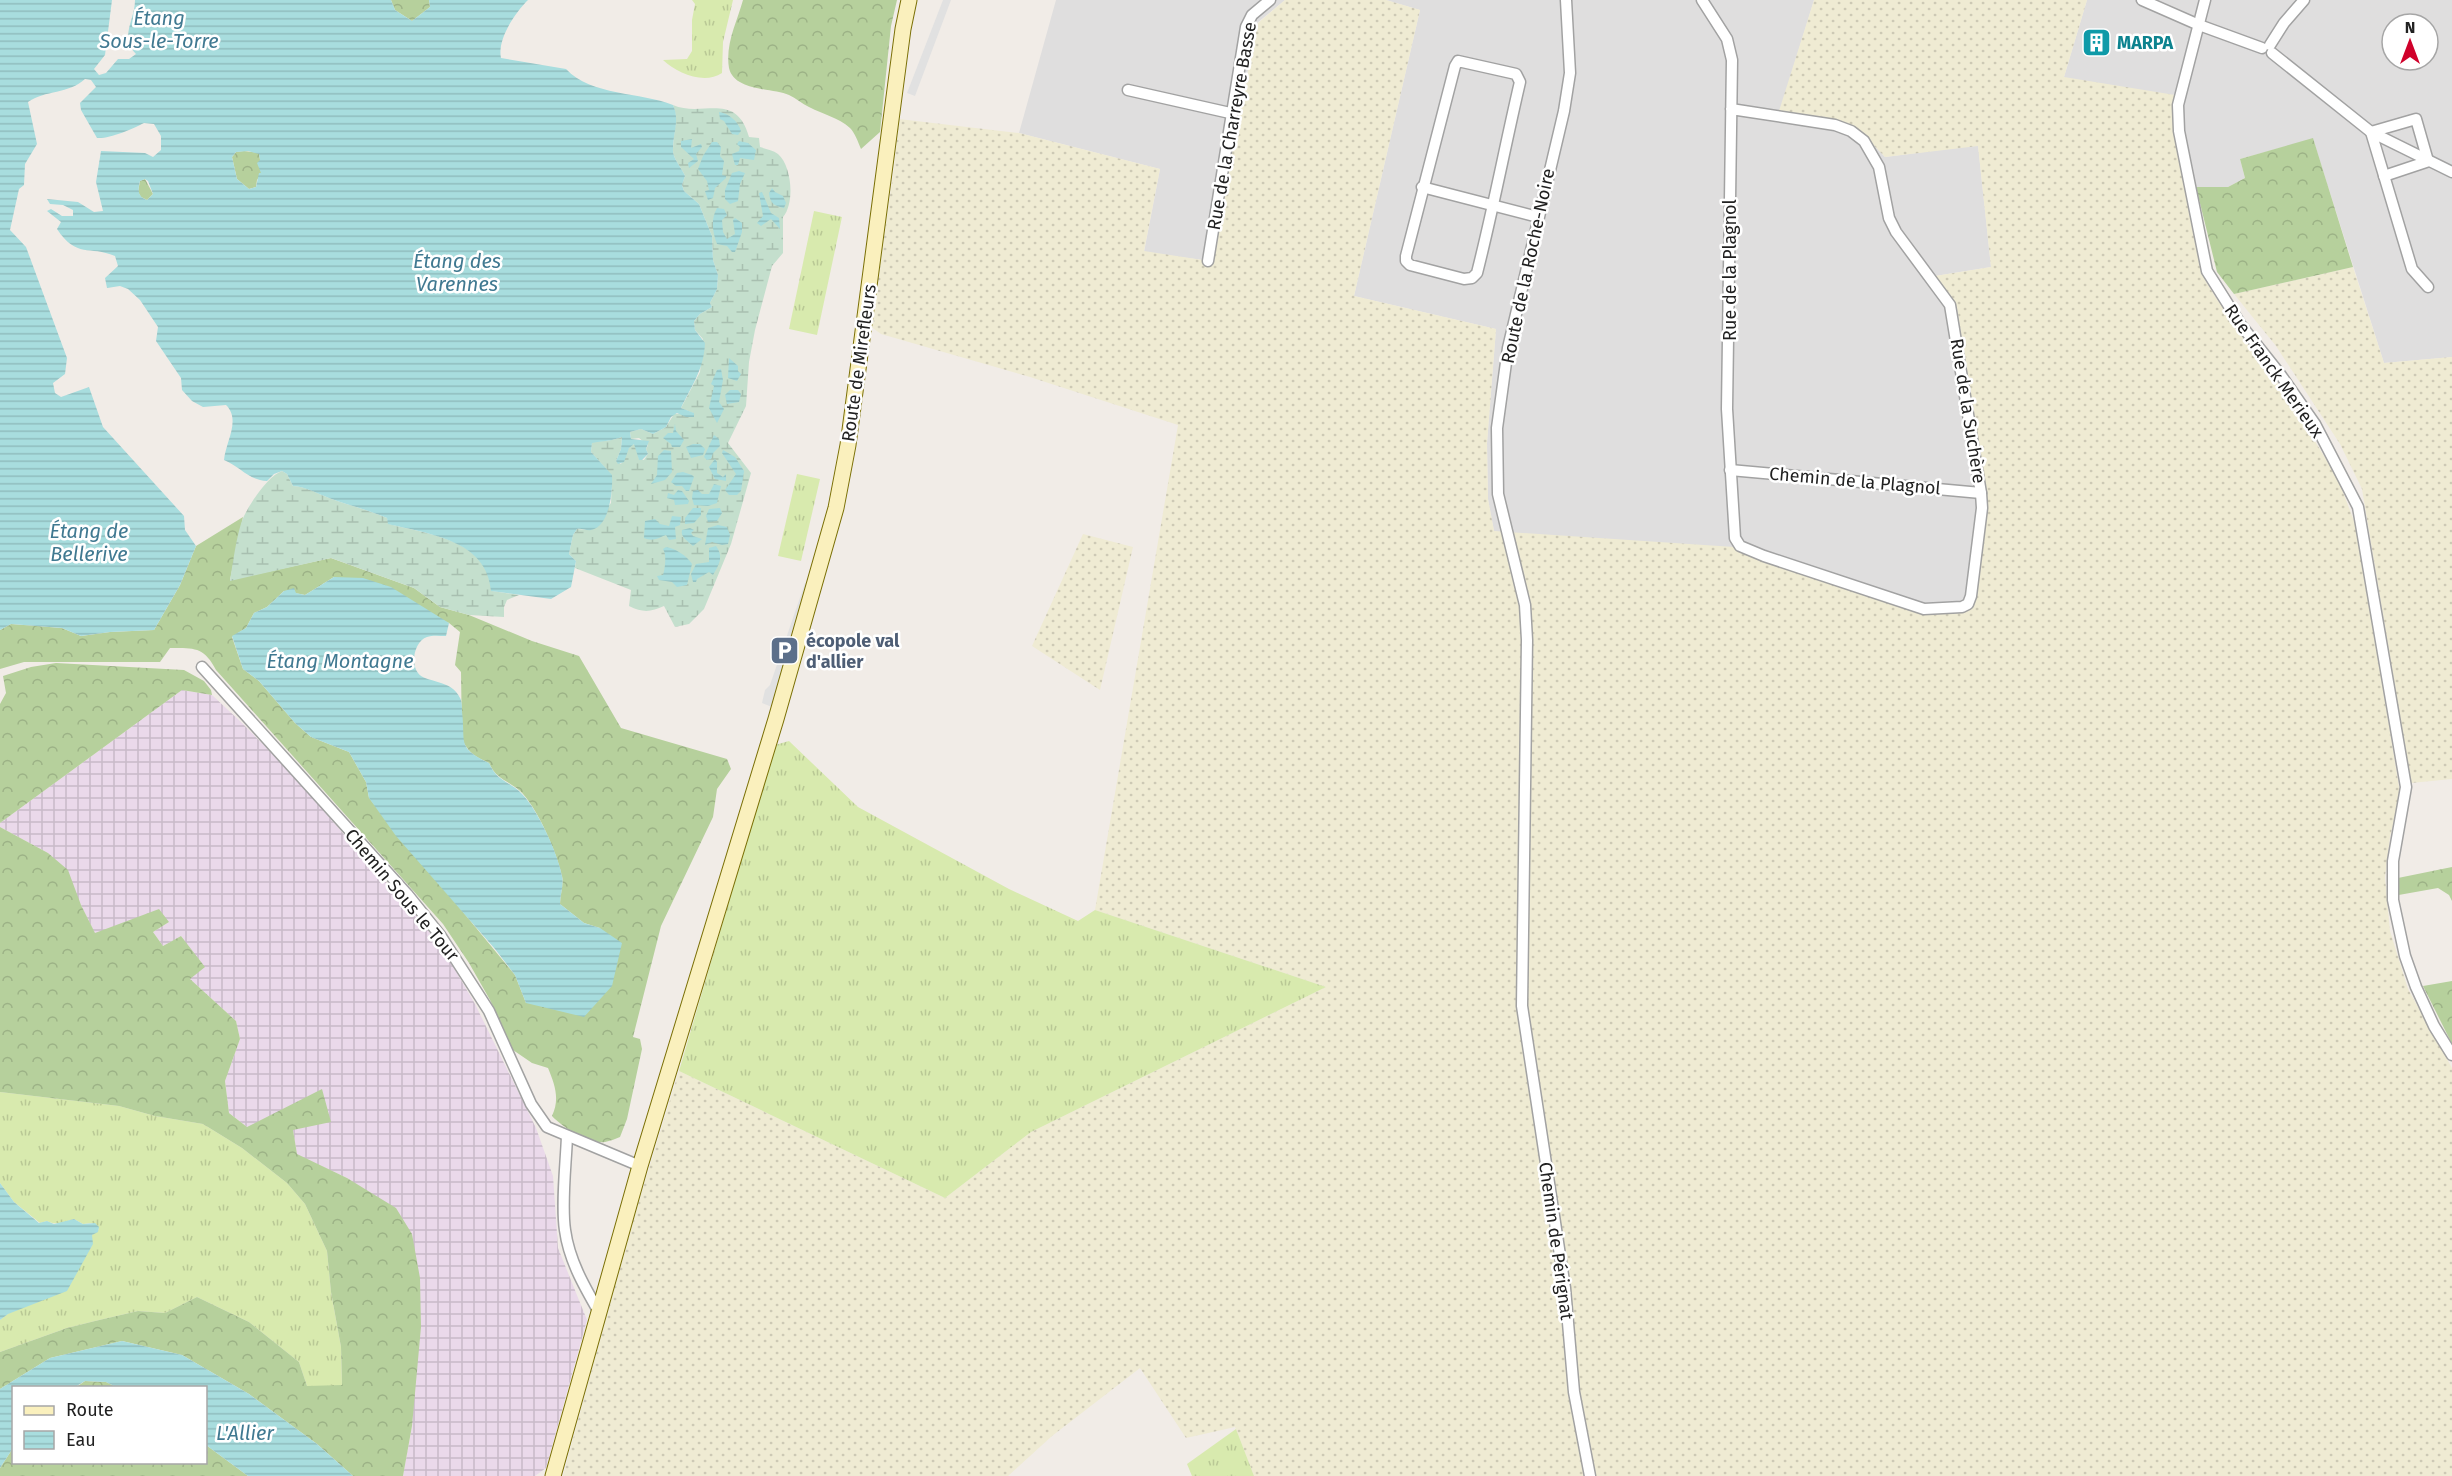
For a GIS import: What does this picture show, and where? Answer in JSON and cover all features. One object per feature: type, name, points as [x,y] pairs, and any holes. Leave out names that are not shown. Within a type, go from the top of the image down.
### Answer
[{"type":"street","name":"Route de Mirefleurs","points":[[553,1476],[640,1166],[776,719],[836,508],[848,445],[903,29],[909,0]]},
{"type":"street","name":"Rue de la Charreyre Basse","points":[[1208,261],[1230,113],[1246,27],[1251,15],[1269,0]]},
{"type":"street","name":"Route de la Roche-Noire","points":[[1522,1006],[1527,640],[1525,605],[1506,532],[1496,477],[1497,428],[1508,348],[1564,111],[1570,73],[1566,0]]},
{"type":"street","name":"Rue de la Plagnol","points":[[1702,0],[1727,39],[1732,60],[1730,335],[1727,387],[1735,538],[1740,546]]},
{"type":"street","points":[[2142,0],[2199,25],[2268,49],[2371,132],[2452,172]]},
{"type":"street","name":"Rue Franck Merieux","points":[[2205,0],[2178,105],[2178,130],[2206,271],[2241,325],[2280,374],[2315,424],[2358,507],[2406,787],[2393,861],[2393,900],[2402,946],[2416,987],[2434,1026],[2452,1055]]},
{"type":"street","points":[[2268,49],[2284,23],[2304,0]]},
{"type":"street","points":[[1458,61],[1516,74],[1520,82],[1502,159],[1494,206],[1477,273],[1472,278],[1464,279],[1421,268],[1410,265],[1406,261],[1422,187],[1458,61]]},
{"type":"street","points":[[1128,90],[1230,113]]},
{"type":"street","name":"Rue de la Suchère","points":[[1731,109],[1835,125],[1864,141],[1874,154],[1879,167],[1888,218],[1950,305],[1982,508],[1971,596],[1968,604],[1962,607],[1924,609],[1740,546]]},
{"type":"street","points":[[2371,132],[2416,119],[2429,161]]},
{"type":"street","points":[[2371,132],[2412,269],[2428,287]]},
{"type":"street","points":[[2384,176],[2429,161]]},
{"type":"street","points":[[1422,187],[1538,217]]},
{"type":"street","name":"Chemin de la Plagnol","points":[[1730,470],[1981,493]]},
{"type":"street","name":"Chemin Sous le Tour","points":[[202,667],[406,894],[440,935],[489,1011],[531,1104],[547,1127],[640,1166]]},
{"type":"street","name":"Chemin de Pérignat","points":[[1522,1006],[1565,1288],[1574,1392],[1590,1476]]},
{"type":"street","points":[[567,1136],[565,1229],[570,1254],[580,1279],[599,1312]]},
{"type":"shaded area","points":[[943,0],[951,0],[915,96],[907,93]]},
{"type":"shaded area","points":[[1056,0],[1285,0],[1257,23],[1210,261],[1144,252],[1160,169],[1019,133]]},
{"type":"shaded area","points":[[1285,0],[1386,0],[1420,10],[1354,296],[1496,329],[1487,443],[1488,499],[1494,531],[1734,547],[1769,561],[1926,612],[1971,606],[1987,499],[1957,307],[1935,276],[1991,267],[1978,146],[1885,157],[1859,130],[1825,117],[1779,111],[1814,0],[2087,0],[2064,77],[2175,95],[2174,115],[2196,243],[2205,280],[2291,402],[2338,479],[2357,529],[2400,793],[2390,837],[2385,877],[2390,931],[2408,989],[2452,1068],[2452,1476],[1254,1476],[1235,1427],[1186,1438],[1140,1368],[1052,1436],[1008,1476],[563,1476],[626,1243],[679,1071],[945,1198],[1031,1132],[1326,987],[1095,910],[1178,425],[1030,377],[881,334],[870,326],[894,169],[899,119],[1019,133],[1160,169],[1144,251],[1209,261],[1258,23]]},
{"type":"shaded area","points":[[1386,0],[1814,0],[1780,111],[1825,117],[1860,130],[1885,157],[1978,145],[1991,267],[1935,276],[1957,307],[1987,498],[1971,606],[1959,611],[1494,531],[1488,499],[1487,443],[1496,329],[1354,296],[1420,10]]},
{"type":"shaded area","points":[[2087,0],[2452,0],[2452,357],[2384,363],[2313,139],[2240,159],[2245,178],[2228,187],[2196,187],[2191,169],[2064,77]]},
{"type":"shaded area","points":[[2353,267],[2384,363],[2452,357],[2452,779],[2411,783],[2362,489],[2340,444],[2276,346],[2234,294]]},
{"type":"shaded area","points":[[1083,534],[1133,547],[1100,690],[1032,646]]},
{"type":"shaded area","name":"écopole val d'allier","points":[[805,583],[809,585],[772,707],[762,703],[765,690],[770,685]]},
{"type":"shaded area","points":[[182,690],[212,695],[242,723],[292,774],[413,911],[444,951],[475,1004],[536,1128],[553,1176],[558,1248],[587,1320],[546,1468],[535,1476],[403,1476],[412,1426],[347,1178],[297,1155],[293,1130],[247,1127],[229,1113],[225,1081],[240,1039],[236,1021],[190,979],[182,936],[163,946],[153,932],[169,922],[95,934],[81,905],[48,853],[0,827],[0,823]]},
{"type":"green space","points":[[391,0],[429,0],[430,7],[412,21],[395,10]]},
{"type":"green space","points":[[692,0],[733,0],[723,42],[722,73],[707,78],[683,73],[663,60],[687,59],[692,51],[692,20],[695,4]]},
{"type":"green space","points":[[743,0],[897,0],[891,26],[880,132],[861,149],[852,130],[841,121],[806,106],[789,95],[754,88],[738,81],[732,75],[728,59],[732,33]]},
{"type":"green space","points":[[673,105],[695,109],[717,108],[736,114],[749,137],[759,138],[760,147],[778,154],[783,160],[790,185],[789,203],[783,217],[783,253],[772,266],[755,330],[749,362],[746,406],[728,443],[751,473],[731,544],[704,609],[689,624],[675,627],[664,606],[647,611],[629,606],[631,590],[575,568],[576,561],[569,554],[573,535],[577,529],[591,530],[611,503],[612,481],[607,470],[591,452],[592,442],[622,437],[621,449],[616,461],[621,464],[630,445],[635,444],[639,459],[644,460],[648,454],[646,449],[648,445],[639,438],[631,439],[630,432],[641,429],[653,434],[666,427],[674,414],[693,413],[681,408],[700,372],[703,339],[695,330],[694,321],[700,314],[712,307],[710,303],[717,289],[718,275],[713,260],[712,236],[699,204],[684,191],[682,185],[685,176],[673,152],[676,121]]},
{"type":"green space","points":[[2313,138],[2353,267],[2234,294],[2217,272],[2196,187],[2228,187],[2245,178],[2240,159]]},
{"type":"green space","points":[[236,152],[259,153],[262,173],[257,180],[256,187],[249,189],[237,179],[232,157]]},
{"type":"green space","points":[[145,179],[153,194],[147,200],[138,192],[140,181]]},
{"type":"green space","points":[[814,211],[842,217],[817,335],[789,329]]},
{"type":"green space","points":[[282,471],[287,474],[293,486],[380,515],[387,518],[389,524],[454,542],[480,560],[488,574],[492,591],[519,595],[507,600],[504,617],[469,615],[440,607],[414,588],[331,558],[230,581],[237,538],[244,516],[255,497],[271,478]]},
{"type":"green space","points":[[797,474],[820,479],[801,561],[778,556]]},
{"type":"green space","points":[[243,517],[230,580],[331,558],[414,588],[440,607],[469,615],[532,641],[579,656],[621,728],[727,759],[731,769],[717,789],[713,817],[661,926],[633,1037],[640,1039],[642,1049],[627,1119],[620,1137],[605,1142],[584,1138],[569,1130],[552,1116],[556,1104],[556,1092],[548,1068],[532,1063],[513,1050],[490,1000],[443,924],[203,653],[192,649],[170,648],[160,662],[24,662],[0,669],[0,630],[11,624],[62,628],[81,636],[154,630],[180,585],[196,546]],"holes":[[[334,577],[449,623],[460,632],[455,665],[461,672],[464,744],[473,754],[489,763],[498,776],[526,797],[545,830],[559,866],[562,879],[560,904],[584,923],[600,928],[526,1003],[515,975],[369,798],[366,782],[349,752],[311,737],[295,723],[259,681],[243,669],[232,637],[246,628],[254,613],[267,607],[284,591],[305,595]]]},
{"type":"green space","points":[[56,663],[184,670],[204,681],[212,695],[182,690],[0,823],[0,704],[6,693],[3,676],[31,667]]},
{"type":"green space","points":[[789,741],[858,807],[1009,889],[1078,921],[1095,910],[1326,987],[1031,1132],[945,1198],[679,1071],[775,745]]},
{"type":"green space","points":[[0,827],[48,853],[68,870],[81,905],[95,933],[159,909],[169,922],[153,932],[163,946],[181,936],[205,967],[190,979],[236,1021],[240,1039],[225,1081],[229,1113],[247,1127],[322,1089],[331,1122],[293,1130],[297,1154],[347,1178],[396,1208],[412,1234],[420,1278],[421,1327],[412,1426],[403,1476],[353,1476],[317,1444],[249,1394],[182,1355],[122,1341],[50,1358],[0,1389],[0,1352],[67,1328],[95,1321],[138,1311],[165,1313],[197,1297],[249,1322],[299,1362],[307,1386],[342,1385],[341,1347],[331,1292],[327,1251],[305,1204],[287,1183],[242,1148],[203,1124],[155,1116],[119,1106],[0,1092]]},
{"type":"green space","points":[[2452,867],[2452,901],[2449,895],[2438,888],[2393,896],[2393,879]]},
{"type":"green space","points":[[2452,981],[2452,1044],[2423,986]]},
{"type":"green space","points":[[0,1092],[119,1106],[155,1116],[203,1124],[242,1148],[287,1183],[305,1204],[327,1251],[331,1292],[341,1347],[342,1386],[307,1386],[299,1362],[249,1322],[197,1297],[165,1313],[138,1311],[95,1321],[67,1328],[0,1352],[0,1320],[88,1251],[91,1248],[92,1235],[99,1229],[92,1223],[83,1224],[74,1219],[60,1223],[47,1221],[40,1223],[14,1202],[0,1183]]},
{"type":"green space","points":[[85,1381],[106,1382],[114,1386],[78,1386]]},
{"type":"green space","points":[[1236,1429],[1254,1476],[1192,1476],[1187,1464]]},
{"type":"green space","points":[[207,1446],[248,1476],[0,1476],[0,1468],[12,1450],[12,1464],[207,1464]]},
{"type":"water","name":"Étang des Varennes","points":[[0,0],[112,0],[105,55],[94,69],[99,75],[106,73],[118,59],[129,59],[136,54],[131,47],[128,35],[135,0],[391,0],[395,10],[412,21],[430,7],[429,0],[528,0],[504,35],[500,51],[501,58],[566,69],[576,78],[602,89],[673,105],[676,121],[673,152],[685,176],[682,185],[684,191],[699,204],[712,236],[713,260],[718,275],[717,289],[710,303],[712,307],[700,314],[694,321],[695,330],[705,343],[704,352],[697,377],[681,408],[694,413],[694,417],[686,417],[677,413],[671,417],[666,427],[653,434],[641,429],[630,432],[631,439],[649,441],[646,449],[648,454],[642,460],[639,460],[634,444],[629,448],[624,462],[618,464],[616,461],[621,449],[622,437],[592,443],[591,452],[612,475],[609,507],[597,527],[589,530],[577,529],[573,535],[569,554],[576,561],[571,587],[551,599],[491,591],[487,574],[479,560],[453,542],[388,524],[387,518],[380,515],[293,486],[287,474],[282,471],[274,474],[267,481],[260,480],[224,460],[232,424],[232,417],[226,405],[203,407],[192,401],[182,390],[181,378],[156,341],[158,327],[140,300],[128,289],[120,286],[107,288],[105,278],[118,266],[115,256],[77,248],[57,229],[61,222],[47,211],[51,209],[62,216],[73,216],[73,210],[63,205],[50,204],[47,199],[78,202],[94,212],[103,211],[96,182],[101,151],[145,153],[153,157],[161,150],[161,136],[154,124],[144,123],[127,131],[97,138],[81,110],[80,103],[96,87],[91,80],[85,79],[72,87],[42,95],[28,102],[37,144],[25,164],[24,185],[19,189],[10,230],[26,247],[67,358],[65,374],[53,383],[55,393],[61,397],[89,387],[103,427],[184,516],[185,530],[196,546],[180,585],[154,630],[81,636],[62,628],[11,624],[0,630]],"holes":[[[248,151],[259,154],[260,160],[257,163],[261,173],[259,173],[256,187],[249,189],[237,179],[232,157],[236,152]],[[145,179],[153,194],[147,200],[141,197],[139,190],[140,181]]]},
{"type":"water","points":[[719,112],[732,118],[740,127],[741,131],[738,135],[732,134],[724,121],[720,119]]},
{"type":"water","points":[[692,139],[691,148],[701,144],[702,147],[696,154],[698,161],[689,168],[688,163],[694,159],[681,147],[681,141]]},
{"type":"water","points":[[739,141],[748,143],[756,150],[754,160],[740,158],[738,165],[735,165],[732,154],[739,151],[740,147],[737,144]]},
{"type":"water","points":[[712,142],[717,142],[721,147],[720,156],[724,161],[722,175],[726,178],[715,188],[713,198],[708,200],[705,191],[709,190],[707,181],[698,169]]},
{"type":"water","points":[[739,171],[745,173],[740,184],[738,201],[730,204],[725,199],[725,190],[732,173]]},
{"type":"water","points":[[772,188],[783,196],[786,203],[784,208],[772,202],[769,193]]},
{"type":"water","points":[[762,192],[771,213],[779,218],[780,229],[771,219],[761,226],[757,223],[763,216],[759,193]]},
{"type":"water","points":[[717,208],[724,209],[727,215],[722,220],[723,232],[727,239],[735,234],[733,220],[735,218],[742,223],[742,232],[735,252],[727,246],[717,244],[713,225]]},
{"type":"water","points":[[729,358],[738,366],[741,374],[737,381],[728,378]]},
{"type":"water","points":[[721,369],[723,380],[719,402],[724,409],[717,423],[709,408],[714,386],[711,384],[717,370]]},
{"type":"water","points":[[730,390],[738,390],[741,394],[739,402],[727,404],[725,395]]},
{"type":"water","points":[[675,424],[676,431],[684,440],[680,447],[672,447],[663,438],[668,433],[673,433]]},
{"type":"water","points":[[714,435],[719,439],[720,446],[711,459],[707,460],[704,457]]},
{"type":"water","points":[[700,444],[705,449],[703,455],[691,458],[686,447]]},
{"type":"water","points":[[664,450],[671,451],[672,472],[665,480],[651,484],[657,475],[658,456]]},
{"type":"water","points":[[723,450],[735,457],[744,471],[741,491],[737,495],[729,495],[725,490],[736,474],[722,453]]},
{"type":"water","points":[[715,459],[717,473],[723,477],[726,474],[726,481],[715,479],[709,467]]},
{"type":"water","points":[[683,472],[694,477],[689,491],[671,482],[677,473]]},
{"type":"water","points":[[714,484],[721,486],[717,503],[708,506],[694,505],[693,491],[698,490],[702,494],[709,494]]},
{"type":"water","points":[[678,490],[682,491],[689,501],[688,504],[675,505],[674,500],[667,498],[668,493],[674,495]]},
{"type":"water","points":[[693,508],[701,508],[701,515],[694,523],[685,524],[685,518]]},
{"type":"water","points":[[720,508],[722,513],[717,521],[708,522],[706,516],[709,509]]},
{"type":"water","points":[[672,516],[681,517],[680,525],[675,527],[676,539],[669,540],[666,535],[653,540],[644,538],[645,521],[655,519],[660,524],[669,526]]},
{"type":"water","points":[[718,525],[727,527],[730,535],[728,544],[712,542],[705,545],[708,528]]},
{"type":"water","points":[[690,528],[694,530],[691,533],[693,536],[702,539],[693,546],[682,535],[682,530]]},
{"type":"water","points":[[716,546],[720,557],[713,575],[709,572],[693,582],[691,574],[696,564],[709,562],[709,548]]},
{"type":"water","points":[[666,547],[680,553],[692,564],[687,585],[677,587],[672,582],[659,580],[657,576],[663,575],[664,572],[663,549]]},
{"type":"water","name":"Étang Montagne","points":[[334,577],[363,578],[391,587],[449,623],[446,636],[429,636],[419,643],[414,658],[418,673],[451,687],[456,692],[462,703],[464,738],[467,748],[471,753],[489,763],[496,774],[517,790],[534,810],[560,867],[563,883],[560,904],[584,923],[600,928],[622,943],[612,986],[584,1017],[526,1003],[515,975],[396,836],[369,798],[366,782],[349,752],[311,737],[295,723],[259,681],[243,669],[232,636],[246,628],[254,613],[267,607],[284,591],[294,588],[296,593],[305,595]]},
{"type":"water","points":[[0,1183],[14,1202],[39,1223],[47,1221],[54,1224],[74,1219],[83,1224],[95,1223],[99,1227],[98,1232],[92,1235],[93,1244],[67,1291],[8,1314],[0,1320]]},
{"type":"water","name":"L'Allier","points":[[122,1341],[182,1355],[249,1394],[317,1444],[353,1476],[248,1476],[207,1446],[207,1386],[114,1386],[106,1382],[85,1381],[77,1386],[12,1386],[12,1450],[0,1468],[0,1389],[50,1358]]},
{"type":"place","name":"MARPA","points":[[2096,43]]},
{"type":"place","name":"écopole val d'allier","points":[[785,651]]},
{"type":"water label","name":"Étang Sous-le-Torre","points":[[159,30]]},
{"type":"water label","name":"Étang de Bellerive","points":[[89,542]]}]
